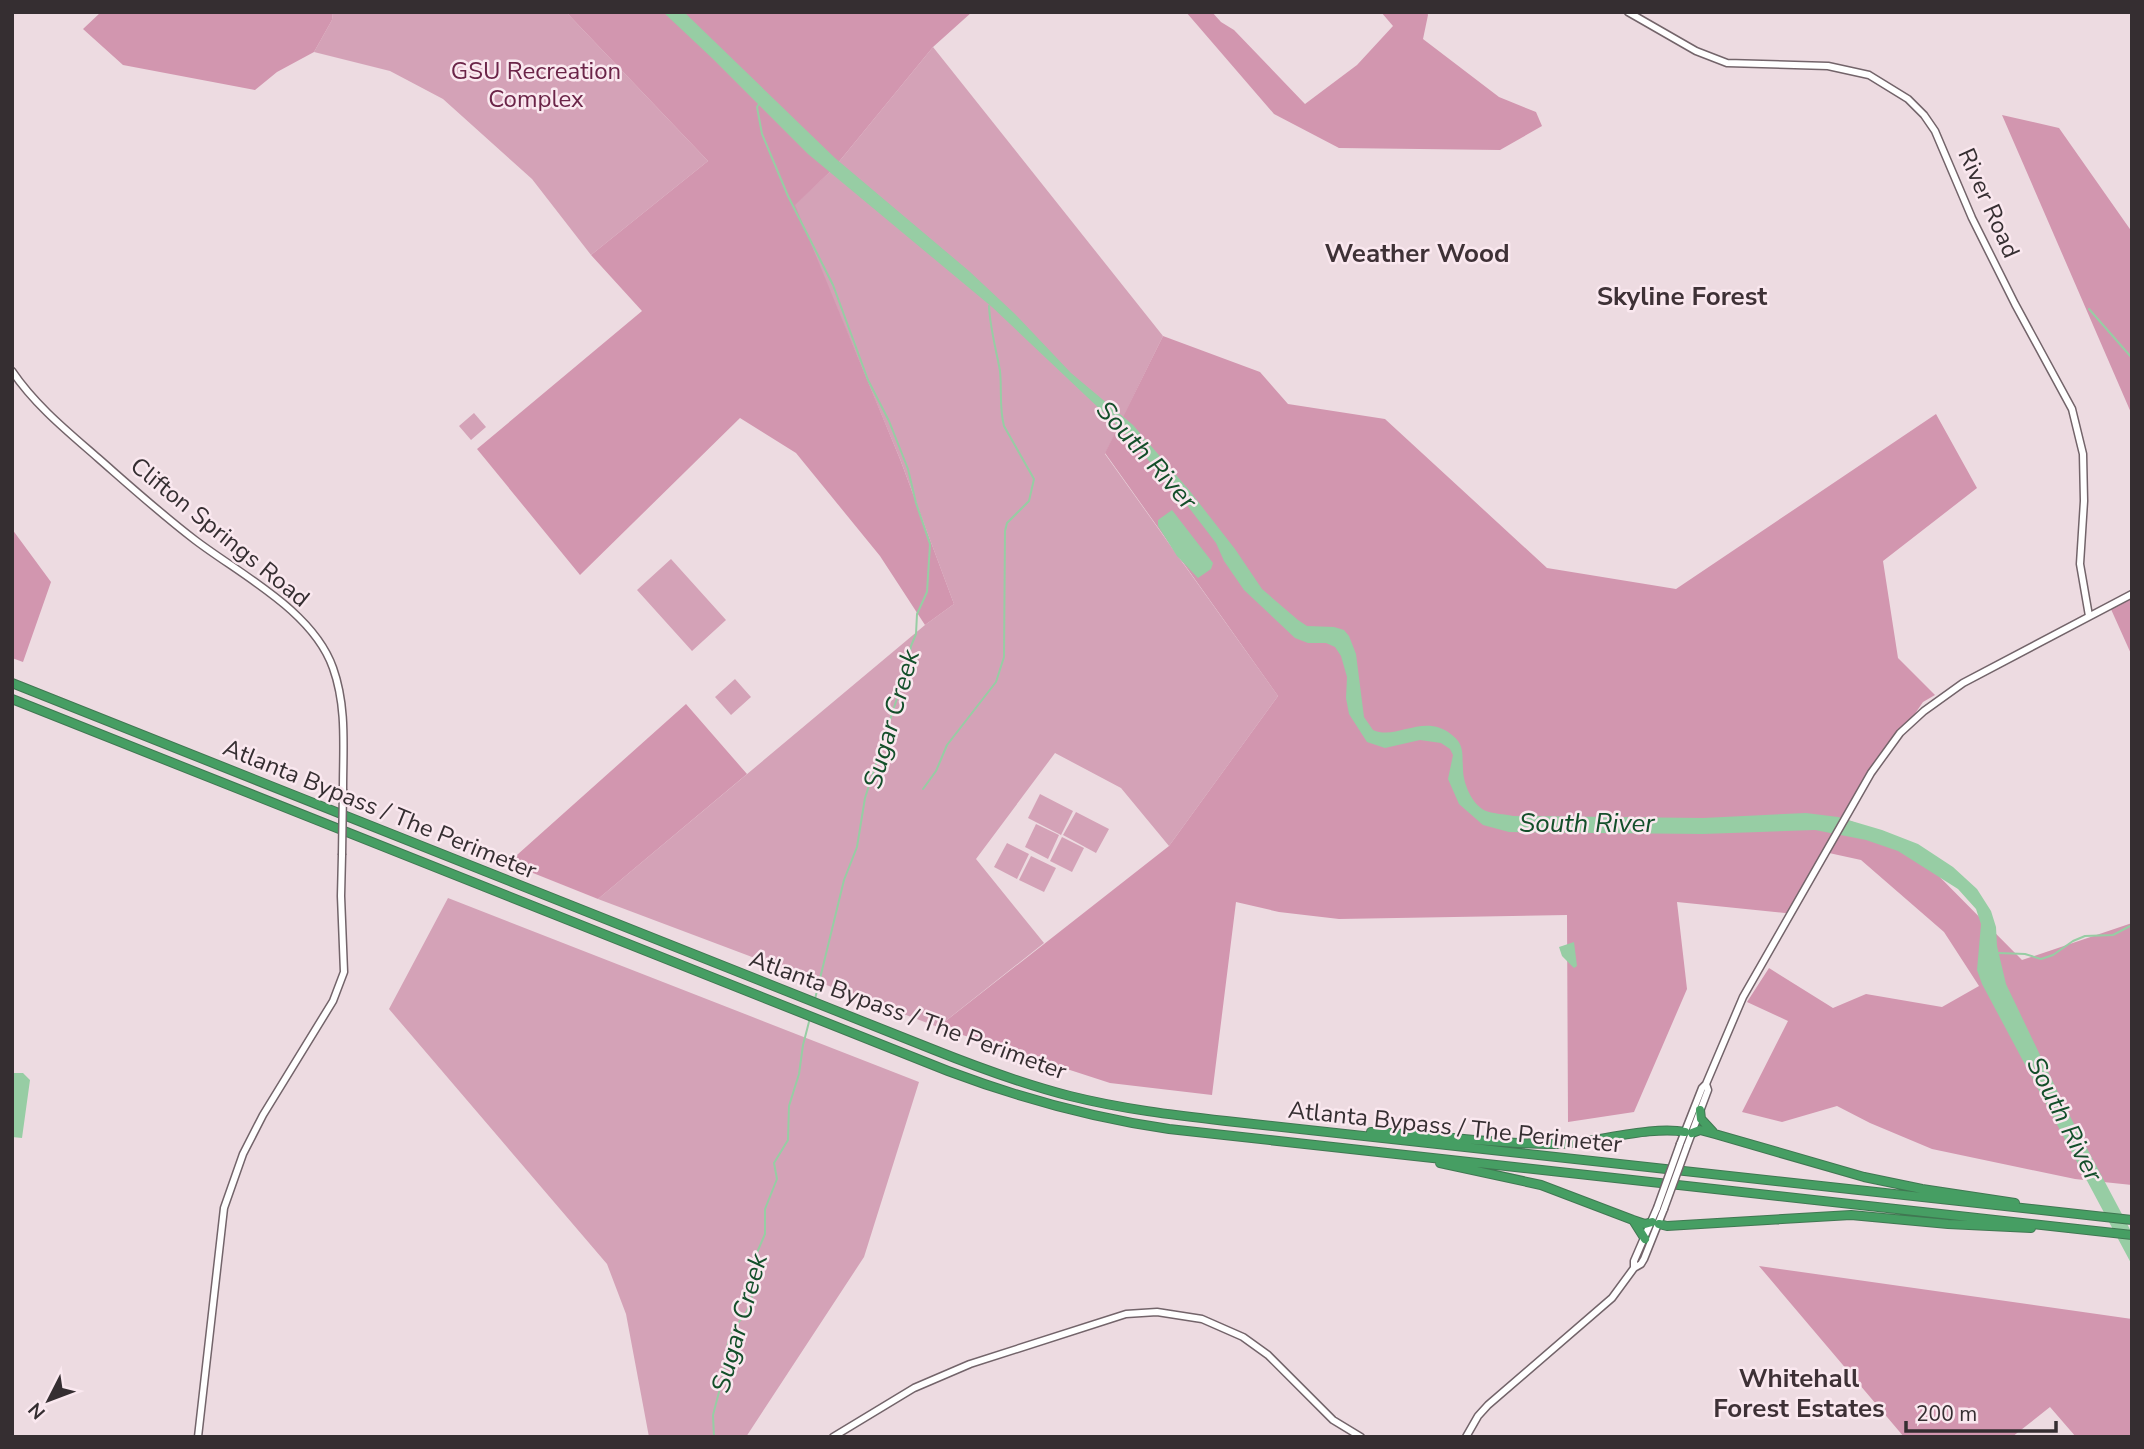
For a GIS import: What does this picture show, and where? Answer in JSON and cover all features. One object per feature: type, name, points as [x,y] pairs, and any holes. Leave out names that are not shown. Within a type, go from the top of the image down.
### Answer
[{"type":"highway","name":"Atlanta Bypass / The Perimeter","points":[[12,683],[932,1049],[1024,1083],[1093,1101],[1144,1111],[2132,1220]]},
{"type":"highway","name":"Atlanta Bypass / The Perimeter","points":[[12,699],[928,1063],[1010,1094],[1114,1121],[1180,1131],[2132,1235]]},
{"type":"highway","points":[[1700,1110],[1701,1119],[1715,1134]]},
{"type":"highway","points":[[1310,1130],[1397,1133],[1544,1144],[1669,1130],[1688,1133],[1700,1130],[1864,1177],[1922,1189],[1999,1199],[2035,1208]]},
{"type":"highway","points":[[1399,1155],[1541,1185],[1645,1224],[1673,1226],[1851,1215],[1948,1224],[2104,1232]]},
{"type":"highway","points":[[1633,1220],[1646,1238]]},
{"type":"street","name":"River Road","points":[[1628,12],[1696,51],[1727,63],[1828,66],[1869,75],[1908,99],[1924,115],[1935,131],[1972,218],[2076,421],[2085,474],[2080,564],[2089,616]]},
{"type":"street","name":"Clifton Springs Road","points":[[12,371],[39,406],[126,483],[186,533],[277,599],[310,630],[333,666],[340,694],[344,726],[341,896],[344,972],[333,1001],[263,1115],[243,1154],[225,1208],[198,1437]]},
{"type":"street","points":[[1466,1437],[1488,1405],[1612,1298],[1634,1268],[1641,1265],[1702,1088],[1743,997],[1789,919],[1824,852],[1871,773],[1900,733],[1924,711],[1972,678],[2132,594]]},
{"type":"street","points":[[1688,1133],[1708,1090],[1706,1084]]},
{"type":"street","points":[[1634,1268],[1634,1261],[1656,1223]]},
{"type":"street","points":[[833,1437],[914,1388],[970,1364],[1126,1314],[1157,1312],[1202,1319],[1243,1337],[1268,1355],[1332,1420],[1361,1437]]},
{"type":"green space","name":"GSU Recreation Complex","points":[[333,12],[566,12],[708,161],[591,255],[532,179],[443,99],[390,71],[314,52],[332,20]]},
{"type":"green space","points":[[933,47],[1163,336],[1105,454],[1278,696],[1169,846],[1121,788],[1055,753],[976,859],[1044,943],[938,1027],[598,899],[925,625],[954,604],[900,459],[794,205],[833,169]]},
{"type":"green space","points":[[474,413],[486,427],[471,440],[459,426]]},
{"type":"green space","points":[[671,559],[726,620],[692,651],[637,590]]},
{"type":"green space","points":[[735,679],[751,697],[731,715],[715,697]]},
{"type":"green space","points":[[1040,794],[1073,811],[1061,835],[1028,818]]},
{"type":"green space","points":[[1076,812],[1109,829],[1096,853],[1063,835]]},
{"type":"green space","points":[[1036,824],[1059,835],[1048,859],[1025,847]]},
{"type":"green space","points":[[1062,837],[1084,848],[1072,872],[1050,861]]},
{"type":"green space","points":[[1007,843],[1029,854],[1017,879],[994,867]]},
{"type":"green space","points":[[1031,856],[1056,868],[1044,892],[1019,880]]},
{"type":"green space","points":[[448,898],[919,1082],[864,1257],[746,1437],[649,1437],[626,1314],[607,1264],[389,1009]]},
{"type":"shaded area","points":[[101,12],[333,12],[332,20],[314,52],[277,72],[255,90],[123,65],[83,29]]},
{"type":"shaded area","points":[[566,12],[972,12],[933,47],[833,169],[795,205],[900,459],[954,604],[925,625],[880,556],[796,453],[740,418],[580,575],[477,449],[642,311],[591,255],[708,161]]},
{"type":"shaded area","points":[[1186,12],[1212,12],[1234,30],[1305,104],[1357,65],[1393,26],[1381,12],[1427,12],[1423,39],[1499,97],[1536,112],[1542,126],[1500,150],[1339,148],[1274,114]]},
{"type":"shaded area","points":[[2002,115],[2059,128],[2132,232],[2132,415]]},
{"type":"shaded area","points":[[1163,336],[1260,372],[1288,404],[1385,419],[1547,568],[1676,589],[1936,414],[1977,488],[1883,561],[1898,658],[1935,695],[1923,702],[1843,818],[1905,842],[2022,960],[2132,923],[2132,1185],[2075,1179],[1932,1149],[1837,1106],[1782,1122],[1742,1112],[1788,1021],[1747,1002],[1769,968],[1833,1008],[1866,994],[1942,1007],[1979,986],[1944,932],[1861,860],[1829,853],[1794,914],[1677,902],[1687,989],[1634,1112],[1568,1122],[1567,915],[1339,919],[1279,912],[1236,902],[1212,1095],[1110,1083],[938,1027],[1169,846],[1278,696],[1105,453]]},
{"type":"shaded area","points":[[12,529],[51,582],[23,662],[12,658]]},
{"type":"shaded area","points":[[2132,596],[2132,656],[2110,607]]},
{"type":"shaded area","points":[[686,704],[747,774],[598,899],[508,863]]},
{"type":"shaded area","points":[[1759,1266],[2132,1319],[2132,1437],[2076,1437],[2050,1407],[2012,1437],[1904,1437]]},
{"type":"water","name":"South River","points":[[663,12],[684,12],[835,158],[969,271],[1015,314],[1071,373],[1133,425],[1189,490],[1262,589],[1307,626],[1344,630],[1356,654],[1364,717],[1373,730],[1392,732],[1431,726],[1452,735],[1462,750],[1463,775],[1467,787],[1481,808],[1513,816],[1703,818],[1806,813],[1838,817],[1918,844],[1953,867],[1977,889],[1991,911],[2006,984],[2064,1105],[2132,1233],[2132,1265],[1982,984],[1977,970],[1981,924],[1976,909],[1958,889],[1898,851],[1866,840],[1815,830],[1703,834],[1509,832],[1483,825],[1459,804],[1448,779],[1453,755],[1450,749],[1441,743],[1420,740],[1385,748],[1367,742],[1349,714],[1346,698],[1347,677],[1341,656],[1335,647],[1295,638],[1244,590],[1224,561],[1216,543],[1183,500],[1122,430],[992,307],[808,154]]},
{"type":"water","points":[[1172,510],[1213,563],[1211,569],[1198,578],[1177,556],[1158,526],[1158,520]]},
{"type":"water","points":[[1574,942],[1577,966],[1574,968],[1562,956],[1559,947]]},
{"type":"water","points":[[12,1073],[23,1073],[30,1080],[22,1138],[12,1137]]},
{"type":"waterway","name":"Sugar Creek","points":[[759,104],[757,107],[762,134],[788,196],[833,285],[868,380],[889,421],[908,469],[930,544],[927,592],[917,614],[916,634],[907,667],[865,798],[857,847],[844,880],[815,999]]},
{"type":"waterway","points":[[923,789],[936,771],[947,745],[996,682],[1004,657],[1005,531],[1007,523],[1029,501],[1034,479],[1004,426],[1000,371],[989,306]]},
{"type":"waterway","points":[[2089,309],[2132,358]]},
{"type":"waterway","points":[[1999,953],[2025,954],[2041,959],[2085,936],[2113,935],[2132,925]]},
{"type":"waterway","name":"Sugar Creek","points":[[714,1437],[713,1415],[724,1373],[728,1343],[733,1330],[747,1311],[752,1296],[753,1262],[765,1234],[765,1209],[777,1179],[774,1163],[788,1140],[789,1106],[799,1074],[810,1018]]},
{"type":"district","name":"Weather Wood","points":[[1417,253]]},
{"type":"district","name":"Skyline Forest","points":[[1682,296]]},
{"type":"district","name":"Whitehall Forest Estates","points":[[1799,1393]]}]
